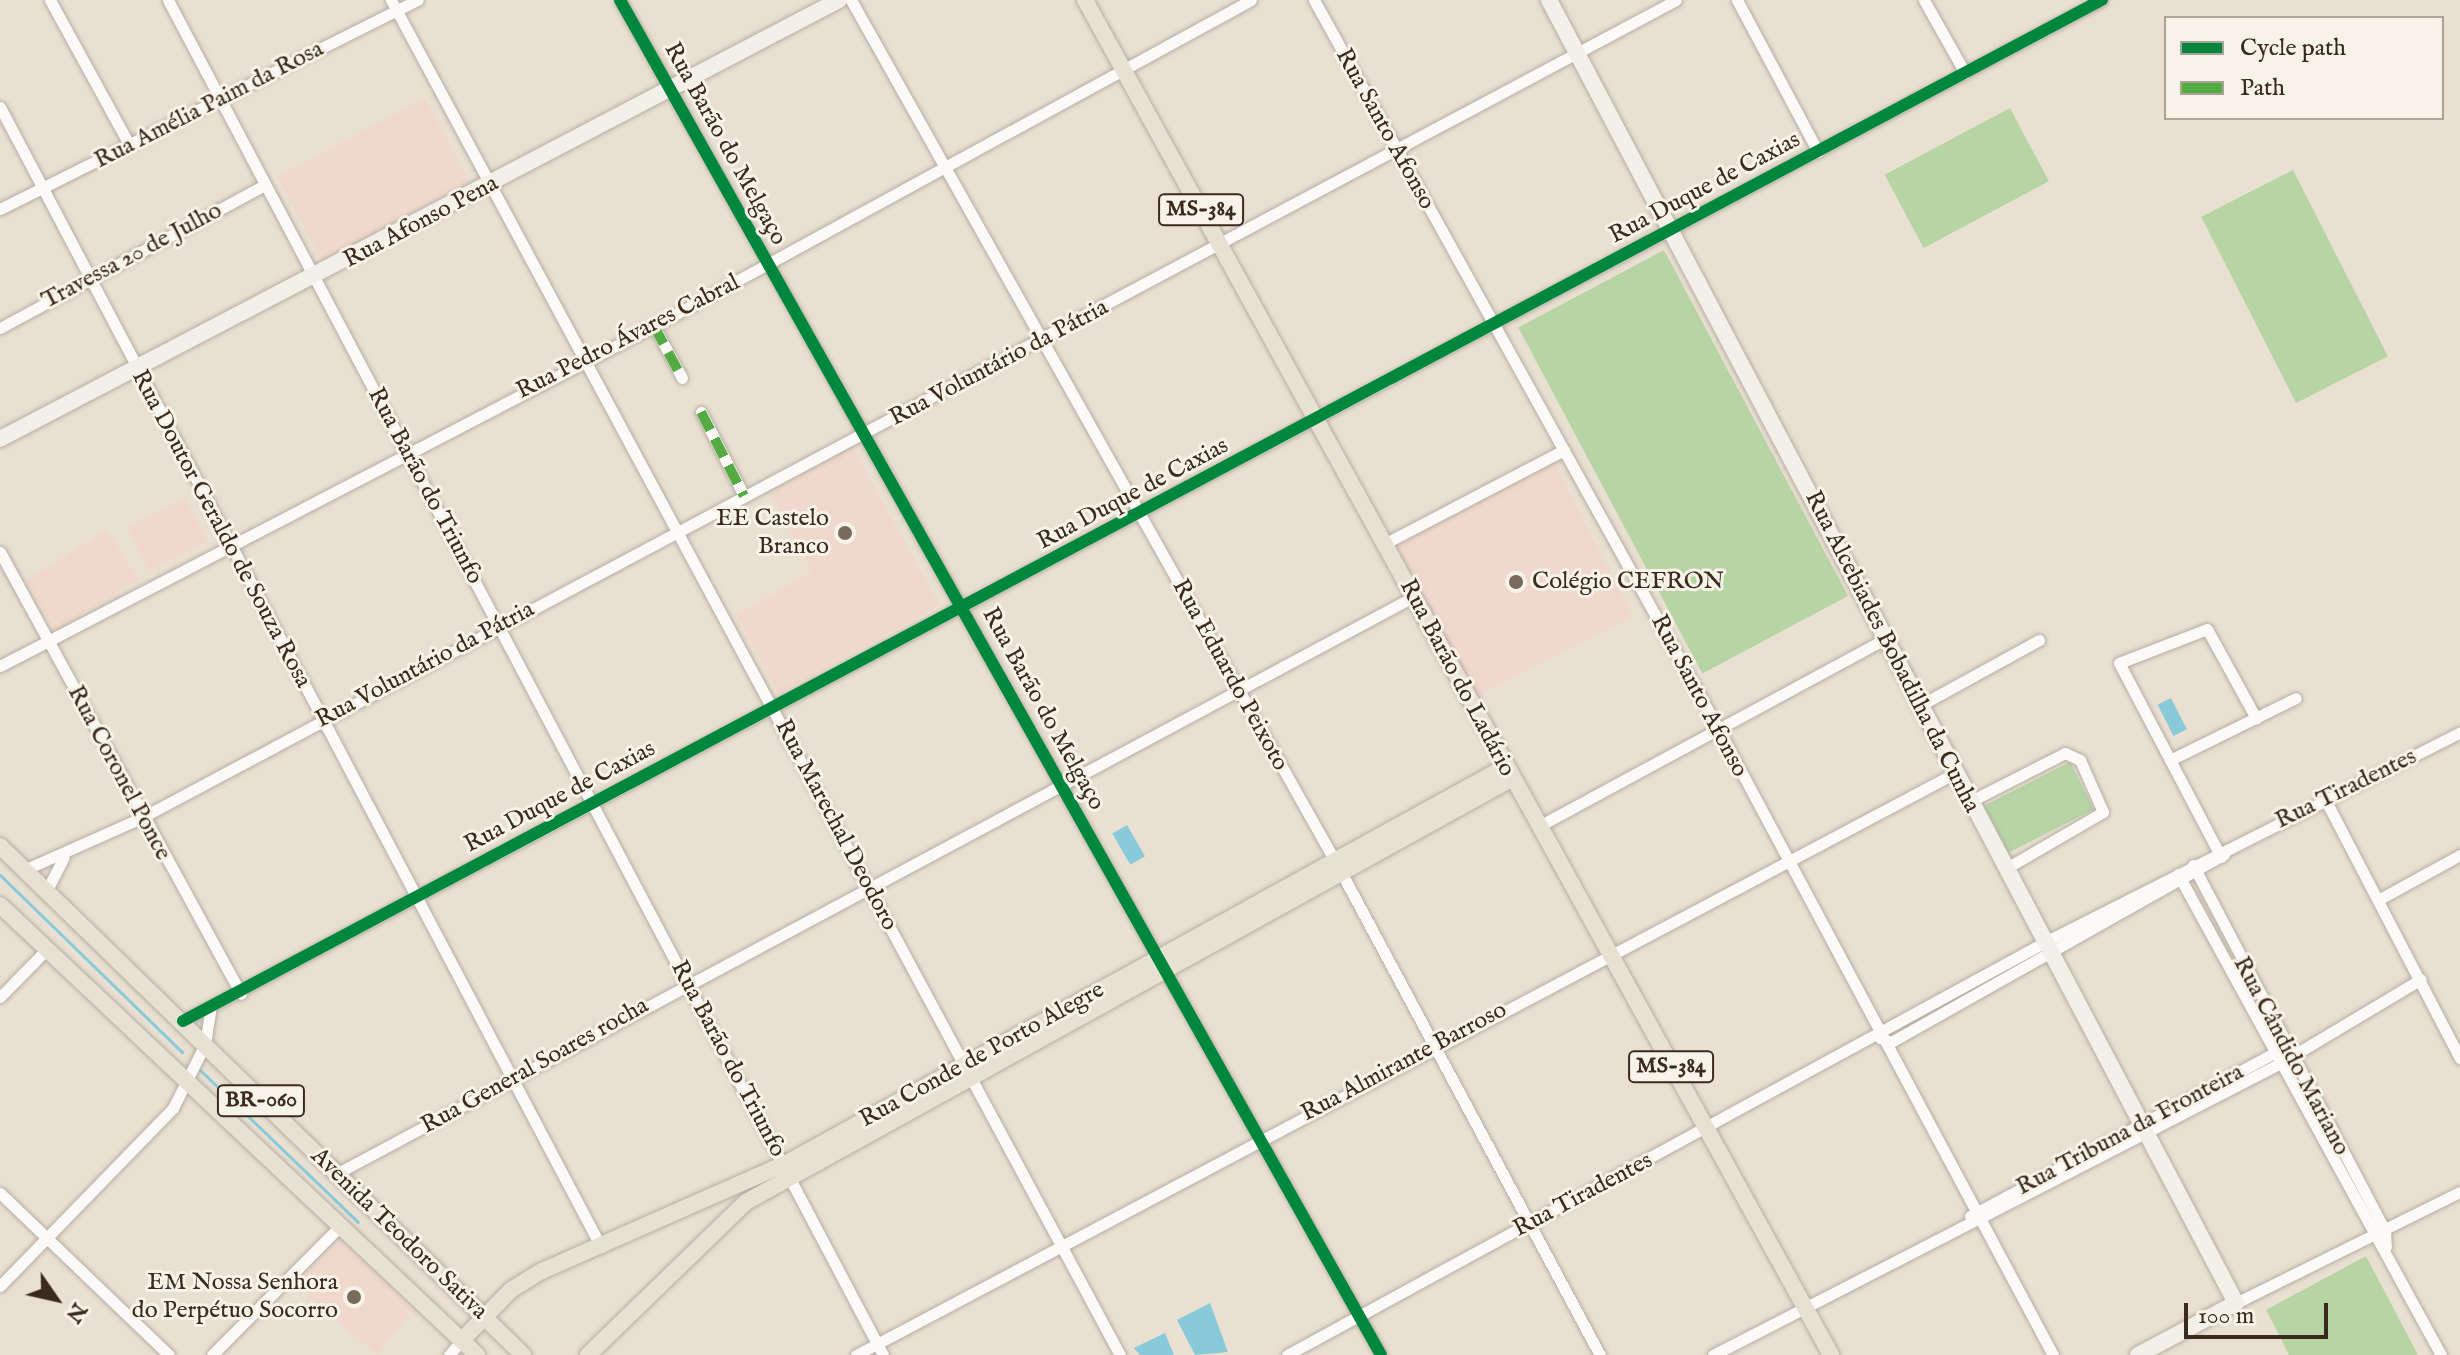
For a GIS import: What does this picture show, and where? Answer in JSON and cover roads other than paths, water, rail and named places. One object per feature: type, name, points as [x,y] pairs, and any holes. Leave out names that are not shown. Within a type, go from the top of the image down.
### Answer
[{"type":"main road","name":"Rua Barão do Ladário","points":[[1085,0],[1314,422],[1831,1355]]},
{"type":"main road","name":"Rua Conde de Porto Alegre","points":[[462,1340],[484,1315],[534,1276],[788,1170],[1508,773]]},
{"type":"main road","name":"Avenida Teodoro Sativa","points":[[0,846],[183,1021],[334,1175],[523,1355]]},
{"type":"main road","name":"Avenida Teodoro Sativa","points":[[0,905],[477,1355]]},
{"type":"main road","name":"Rua Conde de Porto Alegre","points":[[588,1355],[732,1213],[788,1170]]},
{"type":"street","points":[[50,0],[129,144]]},
{"type":"street","name":"Rua Barão do Triunfo","points":[[168,0],[223,98],[265,185],[788,1170],[883,1355]]},
{"type":"street","name":"Rua Amélia Paim da Rosa","points":[[0,209],[223,98],[394,6],[418,0]]},
{"type":"street","name":"Rua Barão do Melgaço","points":[[620,0],[1059,785],[1262,1138],[1381,1355]]},
{"type":"street","name":"Rua Afonso Pena","points":[[0,439],[316,278],[839,0]]},
{"type":"street","name":"Rua Eduardo Peixoto","points":[[851,0],[1337,865],[1600,1355]]},
{"type":"street","name":"Rua Pedro Ávares Cabral","points":[[0,666],[407,451],[654,326],[1251,0]]},
{"type":"street","name":"Rua Santo Afonso","points":[[1314,0],[1492,326],[1719,730],[1976,1219],[2053,1355]]},
{"type":"street","name":"Rua Alcebiades Bobadilha da Cunha","points":[[1549,0],[1886,638],[1969,802],[2236,1303]]},
{"type":"street","name":"Rua Voluntário da Pátria","points":[[24,870],[65,856],[141,818],[498,624],[1043,342],[1396,146],[1580,54],[1676,0]]},
{"type":"street","points":[[1737,0],[1818,152]]},
{"type":"street","points":[[1924,0],[1965,73]]},
{"type":"street","name":"Rua Duque de Caxias","points":[[183,1021],[210,1011],[774,708],[1142,516],[2102,0]]},
{"type":"street","name":"Rua Marechal Deodoro","points":[[394,6],[589,358],[1120,1355]]},
{"type":"street","name":"Rua Doutor Geraldo de Souza Rosa","points":[[0,107],[601,1247]]},
{"type":"street","name":"Travessa 20 de Julho","points":[[0,328],[265,185]]},
{"type":"street","points":[[654,326],[682,378]]},
{"type":"street","points":[[701,412],[744,496]]},
{"type":"street","points":[[1384,544],[1564,450]]},
{"type":"street","name":"Rua Coronel Ponce","points":[[0,552],[141,818],[241,994]]},
{"type":"street","name":"Rua General Soares rocha","points":[[334,1175],[687,983],[1413,597]]},
{"type":"street","points":[[2219,855],[2119,663],[2207,629],[2256,718]]},
{"type":"street","points":[[1539,826],[1886,638]]},
{"type":"street","points":[[1919,706],[2039,640]]},
{"type":"street","points":[[2170,760],[2296,698]]},
{"type":"street","name":"Rua Tiradentes","points":[[1287,1355],[2195,870],[2231,844],[2326,801],[2460,732]]},
{"type":"street","points":[[1969,802],[2065,753],[2088,774],[2102,802],[2096,820],[2005,869]]},
{"type":"street","name":"Rua Almirante Barroso","points":[[856,1355],[1609,952],[1955,773]]},
{"type":"street","points":[[2326,801],[2460,1058]]},
{"type":"street","points":[[2378,900],[2460,855]]},
{"type":"street","points":[[46,892],[65,856]]},
{"type":"street","name":"Rua Cândido Mariano","points":[[2195,870],[2281,1055]]},
{"type":"street","name":"Rua Cândido Mariano","points":[[2180,878],[2379,1233],[2441,1355]]},
{"type":"street","points":[[0,997],[47,949]]},
{"type":"street","name":"Rua Tribuna da Fronteira","points":[[1713,1355],[1976,1219],[2421,979]]},
{"type":"street","points":[[0,1286],[173,1108],[205,1044],[210,1011]]},
{"type":"street","points":[[2138,1355],[2460,1192]]},
{"type":"street","points":[[0,1193],[169,1355]]},
{"type":"street","points":[[212,1355],[341,1225]]},
{"type":"street","points":[[449,1355],[462,1340]]},
{"type":"water","points":[[2171,698],[2187,729],[2174,736],[2158,705]]},
{"type":"water","points":[[1127,825],[1145,856],[1130,865],[1112,833]]},
{"type":"water","points":[[1210,1303],[1228,1352],[1195,1355],[1177,1320]]},
{"type":"water","points":[[1165,1333],[1174,1355],[1140,1355],[1134,1348]]},
{"type":"waterway","points":[[0,875],[182,1052]]},
{"type":"waterway","points":[[200,1070],[358,1222]]},
{"type":"place","name":"EE Castelo Branco","points":[[845,533]]},
{"type":"place","name":"Colégio CEFRON","points":[[1516,582]]},
{"type":"place","name":"EM Nossa Senhora do Perpétuo Socorro","points":[[354,1297]]}]
